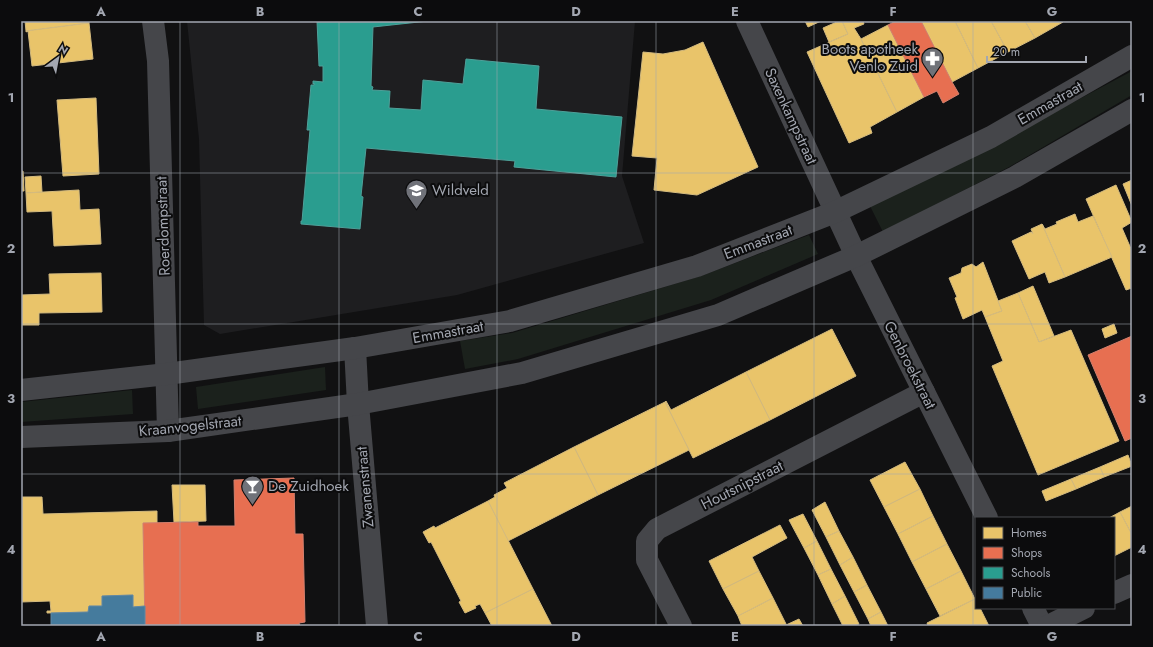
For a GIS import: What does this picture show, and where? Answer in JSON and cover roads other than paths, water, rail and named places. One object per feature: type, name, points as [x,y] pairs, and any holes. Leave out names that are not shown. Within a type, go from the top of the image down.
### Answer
[{"type":"street","name":"Roerdompstraat","points":[[153,21],[158,61],[168,431]]},
{"type":"street","name":"Saxenkampstraat","points":[[747,21],[835,212]]},
{"type":"street","name":"Emmastraat","points":[[355,348],[510,321],[697,266],[835,212],[991,137],[1132,56]]},
{"type":"street","points":[[358,404],[522,373],[718,314],[856,256],[1015,176],[1132,110]]},
{"type":"street","name":"Genbroekstraat","points":[[835,212],[986,517]]},
{"type":"street","points":[[21,390],[167,374],[355,348]]},
{"type":"street","name":"Zwanenstraat","points":[[355,348],[358,404],[377,626]]},
{"type":"street","name":"Houtsnipstraat","points":[[681,626],[646,560],[647,541],[657,529],[924,392]]},
{"type":"street","name":"Kraanvogelstraat","points":[[21,437],[168,431],[358,404]]},
{"type":"street","points":[[1115,592],[1132,584]]},
{"type":"street","points":[[1034,609],[1042,626]]},
{"type":"street","points":[[1048,626],[1082,609]]},
{"type":"place","name":"Boots apotheek Venlo Zuid","points":[[933,78]]},
{"type":"place","name":"Wildveld","points":[[417,210]]},
{"type":"place","name":"De Zuidhoek","points":[[252,506]]}]
